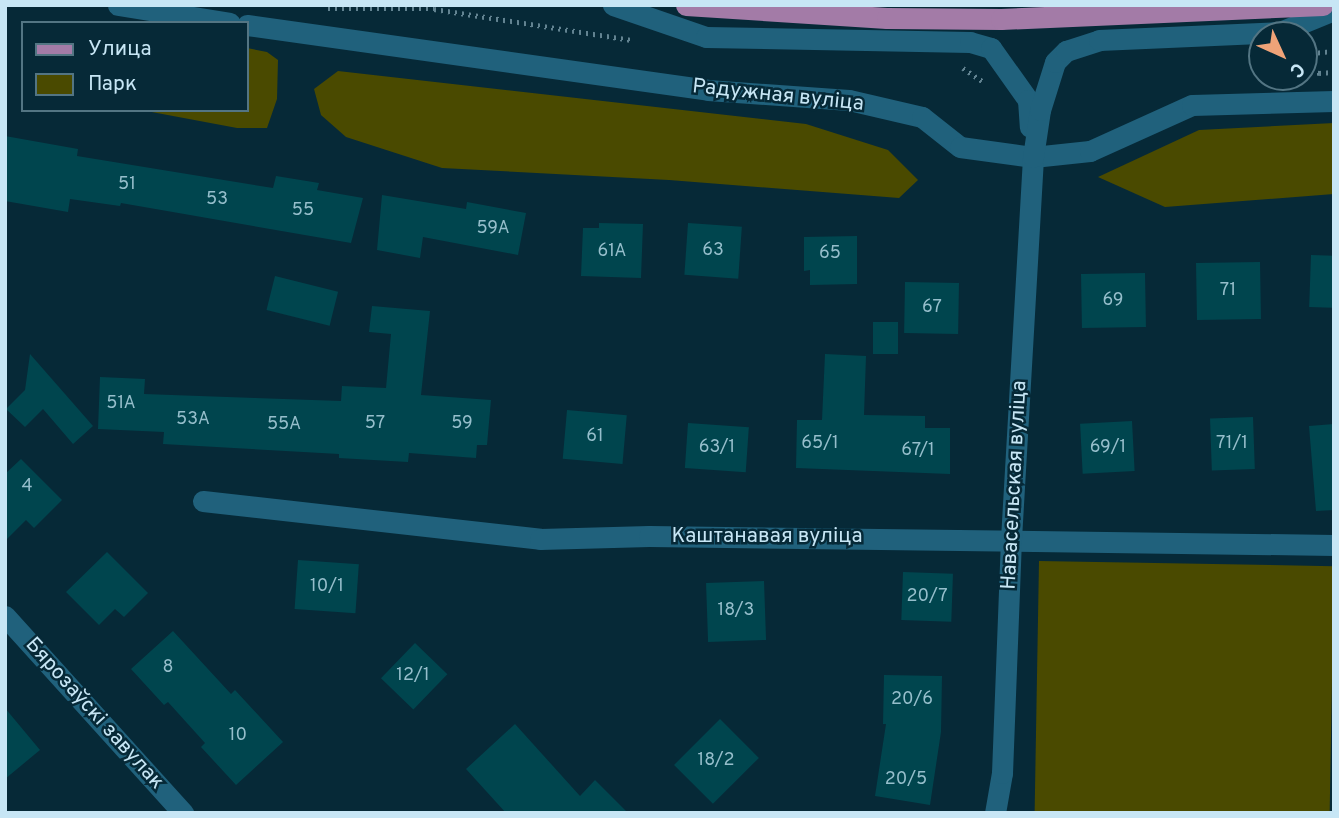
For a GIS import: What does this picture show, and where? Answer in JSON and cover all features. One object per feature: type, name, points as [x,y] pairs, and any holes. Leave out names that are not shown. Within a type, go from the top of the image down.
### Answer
[{"type":"main road","points":[[686,5],[887,18],[1001,19],[1323,5]]},
{"type":"street","points":[[118,5],[218,21]]},
{"type":"street","points":[[613,5],[706,37],[970,42],[991,48],[1028,100],[1033,157]]},
{"type":"street","points":[[1033,157],[1040,110],[1055,62],[1066,51],[1099,40],[1280,32],[1334,10]]},
{"type":"street","name":"Радужная вуліца","points":[[248,25],[708,90],[849,100],[922,117],[960,147],[1033,157],[1090,151],[1192,105],[1334,101]]},
{"type":"street","name":"Навасельская вуліца","points":[[995,813],[1002,773],[1011,539],[1033,157]]},
{"type":"street","name":"Каштанавая вуліца","points":[[203,501],[540,540],[649,536],[1334,545]]},
{"type":"street","name":"Бярозаўскі завулак","points":[[5,616],[183,813]]},
{"type":"green space","points":[[248,48],[267,52],[278,60],[277,99],[267,128],[237,128],[152,112],[248,112]]},
{"type":"green space","points":[[338,71],[806,124],[888,150],[918,180],[899,198],[669,180],[442,168],[346,137],[321,115],[314,89]]},
{"type":"green space","points":[[1334,123],[1334,194],[1165,207],[1098,177],[1199,130]]},
{"type":"green space","points":[[1039,561],[1334,566],[1330,813],[1035,813]]},
{"type":"building","points":[[5,136],[78,149],[77,156],[273,188],[276,176],[319,183],[317,190],[363,198],[351,243],[121,203],[120,206],[70,199],[68,212],[5,201]]},
{"type":"building","points":[[382,195],[466,209],[467,202],[526,213],[518,255],[423,237],[420,258],[377,250]]},
{"type":"building","points":[[599,223],[643,224],[641,278],[581,276],[583,228],[599,228]]},
{"type":"building","points":[[688,223],[742,227],[738,279],[684,275]]},
{"type":"building","points":[[857,236],[857,284],[810,285],[810,270],[804,271],[804,237]]},
{"type":"building","points":[[1311,255],[1334,256],[1332,308],[1309,307]]},
{"type":"building","points":[[1260,262],[1261,319],[1197,320],[1196,263]]},
{"type":"building","points":[[1145,273],[1146,327],[1082,328],[1081,274]]},
{"type":"building","points":[[275,276],[338,292],[330,326],[267,310]]},
{"type":"building","points":[[905,282],[959,283],[958,334],[904,333]]},
{"type":"building","points":[[372,306],[430,311],[421,395],[491,400],[487,445],[477,445],[476,458],[409,453],[408,462],[339,458],[339,454],[163,444],[164,432],[98,429],[100,377],[145,379],[144,394],[341,401],[342,386],[386,388],[391,334],[369,332]]},
{"type":"building","points":[[873,322],[898,322],[898,354],[873,354]]},
{"type":"building","points":[[30,354],[93,426],[73,444],[43,409],[25,427],[6,409],[25,390]]},
{"type":"building","points":[[825,354],[866,356],[864,415],[925,416],[925,428],[950,428],[950,474],[796,468],[797,420],[822,420]]},
{"type":"building","points":[[567,410],[627,415],[623,464],[563,459]]},
{"type":"building","points":[[1253,417],[1255,469],[1212,470],[1210,419]]},
{"type":"building","points":[[1132,421],[1135,471],[1083,474],[1080,424]]},
{"type":"building","points":[[688,423],[749,427],[746,472],[685,468]]},
{"type":"building","points":[[1334,424],[1334,510],[1316,511],[1309,426]]},
{"type":"building","points":[[21,459],[62,500],[34,528],[26,520],[5,541],[5,474]]},
{"type":"building","points":[[107,552],[148,593],[124,617],[115,609],[99,625],[66,592]]},
{"type":"building","points":[[298,560],[359,564],[355,613],[295,609]]},
{"type":"building","points":[[903,572],[953,574],[951,622],[901,620]]},
{"type":"building","points":[[764,581],[766,640],[708,642],[706,583]]},
{"type":"building","points":[[173,631],[231,694],[235,690],[283,742],[236,785],[201,747],[205,743],[168,702],[164,705],[131,669]]},
{"type":"building","points":[[415,643],[447,674],[413,710],[381,678]]},
{"type":"building","points":[[884,675],[942,676],[941,732],[930,805],[875,796],[886,724],[883,724]]},
{"type":"building","points":[[5,708],[40,750],[5,779]]},
{"type":"building","points":[[720,719],[759,758],[713,804],[674,765]]},
{"type":"building","points":[[515,724],[580,796],[595,780],[628,813],[506,813],[466,769]]}]
